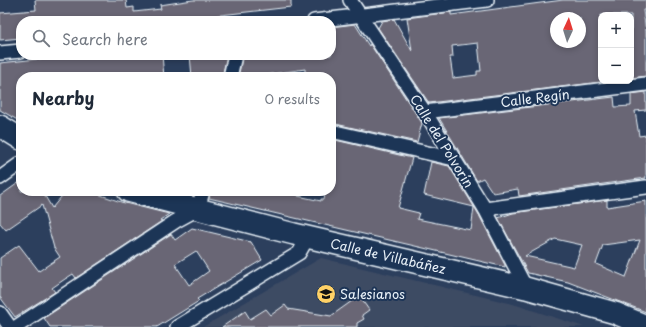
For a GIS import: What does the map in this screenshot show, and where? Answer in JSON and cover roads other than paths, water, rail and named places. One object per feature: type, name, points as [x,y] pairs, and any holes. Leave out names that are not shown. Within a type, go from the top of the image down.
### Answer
[{"type":"main road","points":[[0,126],[16,136]]},
{"type":"main road","name":"Calle de Villabáñez","points":[[169,196],[201,200],[308,237],[526,288],[615,313],[646,326]]},
{"type":"street","name":"Calle del Polvorín","points":[[350,0],[425,112],[485,209],[526,288]]},
{"type":"street","points":[[336,19],[487,0]]},
{"type":"street","points":[[0,53],[16,51]]},
{"type":"street","points":[[231,72],[234,60]]},
{"type":"street","name":"Calle Regín","points":[[425,112],[646,84]]},
{"type":"street","points":[[336,132],[454,159]]},
{"type":"street","points":[[0,178],[16,167]]},
{"type":"street","points":[[485,209],[646,187]]},
{"type":"street","points":[[16,327],[176,221],[201,200]]},
{"type":"street","points":[[177,327],[299,253],[308,237]]},
{"type":"street","points":[[0,313],[10,327]]},
{"type":"place","name":"Salesianos","points":[[326,294]]}]
